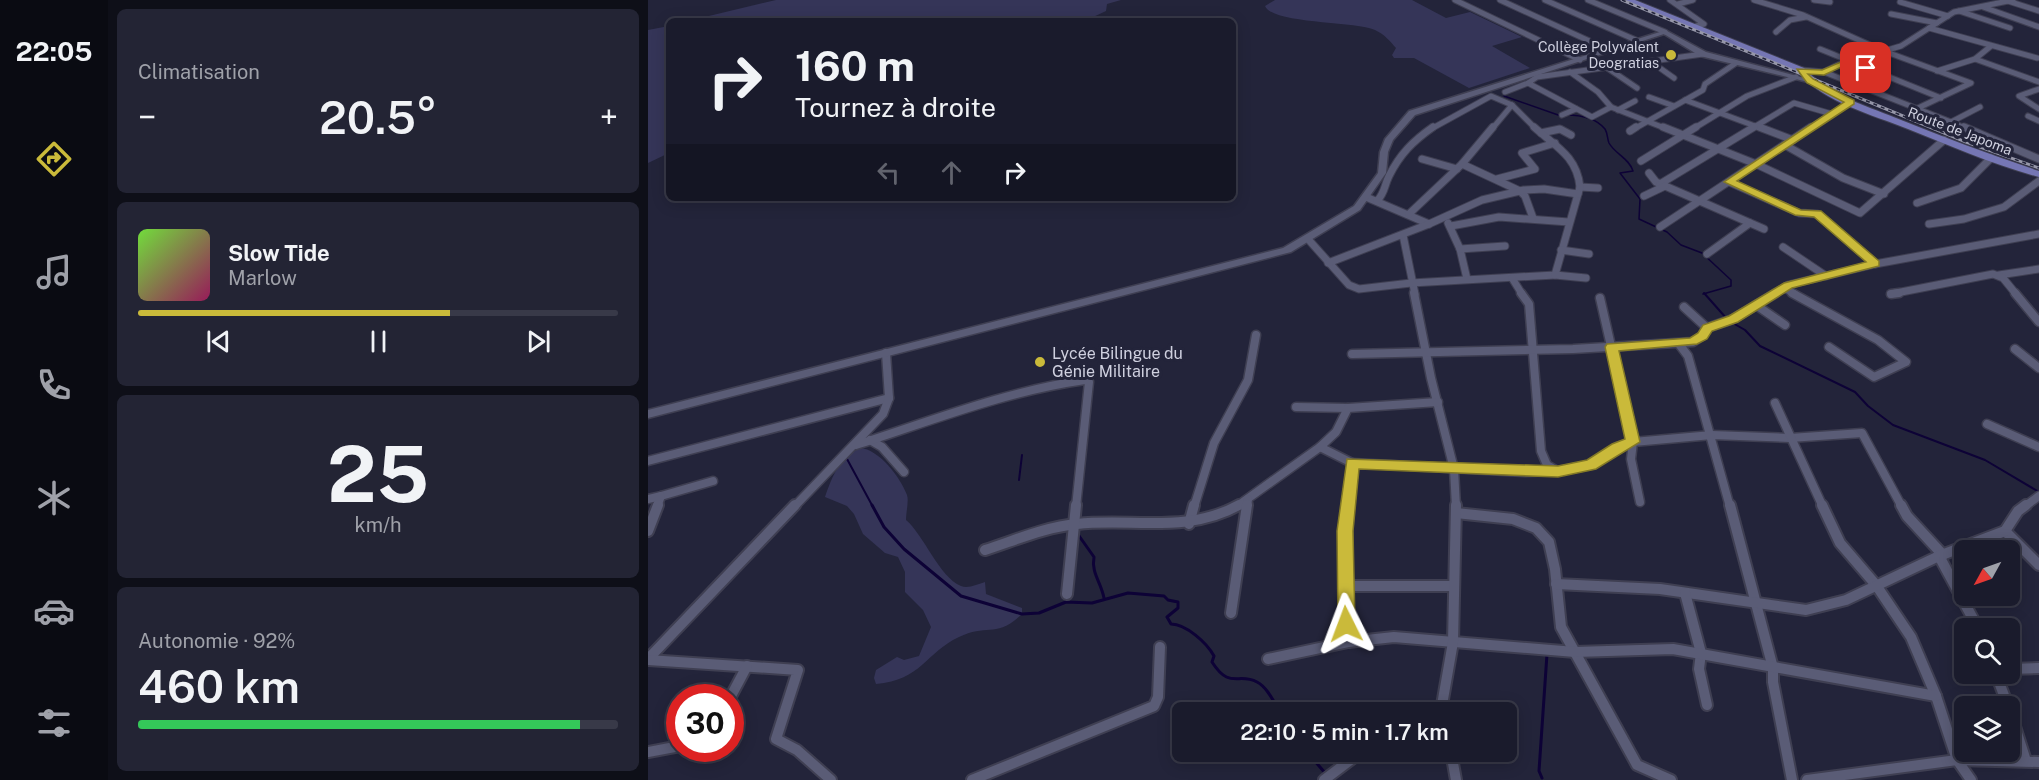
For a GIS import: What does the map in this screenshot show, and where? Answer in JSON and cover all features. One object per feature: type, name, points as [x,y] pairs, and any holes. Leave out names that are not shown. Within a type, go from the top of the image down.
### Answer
[{"type":"main road","points":[[1629,0],[1798,74]]},
{"type":"main road","points":[[648,414],[1275,254],[1308,239],[1350,213],[1366,197],[1382,173],[1384,152],[1389,140],[1412,113],[1665,32],[1703,54],[1736,63],[1798,74]]},
{"type":"main road","name":"Route de Japoma","points":[[1798,74],[1850,102],[1991,158],[2039,174]]},
{"type":"street","points":[[1455,0],[1580,60]]},
{"type":"street","points":[[1500,0],[1610,50]]},
{"type":"street","points":[[1545,0],[1638,41]]},
{"type":"street","points":[[1588,0],[1665,32]]},
{"type":"street","points":[[1670,0],[1704,24],[1693,27]]},
{"type":"street","points":[[1678,4],[1694,0]]},
{"type":"street","points":[[1755,0],[1763,0]]},
{"type":"street","points":[[1755,0],[1807,17],[1881,50],[1971,84],[1916,109]]},
{"type":"street","points":[[1814,0],[1830,2]]},
{"type":"street","points":[[1641,161],[1747,96],[1798,74],[1824,72],[1848,61],[1901,46],[1959,11],[2010,1],[2039,11]]},
{"type":"street","points":[[1900,2],[1948,16]]},
{"type":"street","points":[[1981,6],[2039,27]]},
{"type":"street","points":[[1959,11],[2010,28]]},
{"type":"street","points":[[1891,14],[1937,23]]},
{"type":"street","points":[[1776,32],[1790,20],[1807,17]]},
{"type":"street","points":[[1929,28],[2037,58]]},
{"type":"street","points":[[1936,71],[1975,59],[1991,46]]},
{"type":"street","points":[[1820,49],[1941,98]]},
{"type":"street","points":[[1505,92],[1537,77],[1703,54]]},
{"type":"street","points":[[1975,59],[2039,82]]},
{"type":"street","points":[[1650,61],[1674,78]]},
{"type":"street","points":[[1630,131],[1703,90],[1705,84],[1736,63]]},
{"type":"street","points":[[1606,67],[1637,88]]},
{"type":"street","points":[[1570,72],[1598,92],[1614,108],[1756,164],[1860,213],[1884,194],[1913,163],[1944,140]]},
{"type":"street","points":[[1824,72],[2039,159]]},
{"type":"street","points":[[1528,83],[1592,117],[1635,101]]},
{"type":"street","points":[[2039,89],[2019,96],[2039,109]]},
{"type":"street","points":[[1377,201],[1385,193],[1388,178],[1405,149],[1491,96],[1512,105],[1574,160],[1580,176],[1579,190],[1555,274]]},
{"type":"street","points":[[1649,97],[1674,106]]},
{"type":"street","points":[[1685,100],[1793,140]]},
{"type":"street","points":[[1660,227],[1850,102]]},
{"type":"street","points":[[1644,196],[1794,103],[1832,114]]},
{"type":"street","points":[[1409,214],[1459,166],[1512,105]]},
{"type":"street","points":[[1951,122],[1980,107]]},
{"type":"street","points":[[1562,115],[1576,109]]},
{"type":"street","points":[[2028,116],[2039,120]]},
{"type":"street","points":[[1541,133],[1560,129],[1571,135]]},
{"type":"street","points":[[1497,179],[1535,170],[1534,165],[1522,153],[1554,143]]},
{"type":"street","points":[[1785,145],[1843,178],[1884,194]]},
{"type":"street","points":[[1917,203],[1961,188],[1991,158]]},
{"type":"street","points":[[1422,159],[1459,166],[1497,179],[1520,191],[1525,196],[1533,218]]},
{"type":"street","points":[[1649,173],[1662,185],[1764,229]]},
{"type":"street","points":[[1729,182],[1799,213],[1817,214],[1875,264]]},
{"type":"street","points":[[1929,224],[1964,219],[2004,207],[2037,184]]},
{"type":"street","points":[[1328,263],[1430,224],[1482,200],[1520,191],[1598,188]]},
{"type":"street","points":[[1366,197],[1430,224]]},
{"type":"street","points":[[1443,218],[1451,226],[1460,249],[1467,279]]},
{"type":"street","points":[[1451,226],[1498,218],[1533,218],[1569,222]]},
{"type":"street","points":[[1707,254],[1750,223]]},
{"type":"street","points":[[1352,354],[1679,344],[1698,339],[1707,328],[1733,319],[1784,288],[1875,264],[2039,234]]},
{"type":"street","points":[[1402,235],[1454,469],[1456,513],[1453,642],[1443,702]]},
{"type":"street","points":[[1308,239],[1328,263],[1354,288],[1555,274],[1586,278]]},
{"type":"street","points":[[1460,249],[1506,246]]},
{"type":"street","points":[[1783,247],[1827,276]]},
{"type":"street","points":[[1562,250],[1589,254]]},
{"type":"street","points":[[1891,294],[1982,274],[1998,275],[2039,269]]},
{"type":"street","points":[[1998,275],[2039,322]]},
{"type":"street","points":[[1512,278],[1529,304],[1541,451],[1547,465],[1558,471]]},
{"type":"street","points":[[1784,288],[1878,340],[1906,362],[1874,377],[1829,347]]},
{"type":"street","points":[[1600,298],[1633,442],[1630,459],[1640,502]]},
{"type":"street","points":[[1756,305],[1785,325]]},
{"type":"street","points":[[1684,307],[1707,328]]},
{"type":"street","points":[[1189,524],[1213,446],[1237,404],[1255,365],[1256,336]]},
{"type":"street","points":[[1679,344],[1688,356],[1712,435],[1757,604],[1773,668],[1773,682],[1792,780]]},
{"type":"street","points":[[2016,349],[2039,368]]},
{"type":"street","points":[[648,660],[856,445],[883,414],[889,398],[886,353]]},
{"type":"street","points":[[856,445],[996,400],[1050,385],[1085,380],[1090,385],[1067,594]]},
{"type":"street","points":[[648,461],[889,398]]},
{"type":"street","points":[[1296,407],[1348,408],[1438,402]]},
{"type":"street","points":[[1775,403],[1840,543],[1876,585],[1911,637],[1936,696],[1954,751]]},
{"type":"street","points":[[985,549],[1060,526],[1189,524],[1230,510],[1320,447],[1336,432],[1348,408]]},
{"type":"street","points":[[1987,424],[2039,447]]},
{"type":"street","points":[[1320,447],[1352,463],[1427,465],[1454,469],[1558,471],[1591,465],[1617,447],[1633,442],[1712,435],[1790,438],[1862,433],[1906,516],[1941,555],[1973,618]]},
{"type":"street","points":[[870,440],[882,447],[904,472]]},
{"type":"street","points":[[1348,642],[1345,531],[1352,463]]},
{"type":"street","points":[[648,499],[713,481]]},
{"type":"street","points":[[648,531],[661,496]]},
{"type":"street","points":[[1556,584],[1660,589],[1806,610],[1835,605],[1941,555],[2005,531],[2018,511],[2039,496]]},
{"type":"street","points":[[1231,613],[1248,499]]},
{"type":"street","points":[[1456,513],[1505,517],[1536,528],[1549,542],[1553,552],[1558,618],[1575,652],[1636,765],[1671,780]]},
{"type":"street","points":[[2005,531],[2039,565]]},
{"type":"street","points":[[1345,586],[1454,586]]},
{"type":"street","points":[[1684,593],[1701,653],[1699,669],[1707,705]]},
{"type":"street","points":[[1268,659],[1348,642],[1394,637],[1575,652],[1673,649],[1936,696]]},
{"type":"street","points":[[972,780],[1154,706],[1158,697],[1160,647]]},
{"type":"street","points":[[648,660],[798,670],[776,739],[797,750],[825,778]]},
{"type":"street","points":[[737,684],[747,666]]},
{"type":"street","points":[[2020,669],[2039,668]]},
{"type":"street","points":[[2020,742],[2026,761]]},
{"type":"street","points":[[648,752],[666,749]]},
{"type":"street","points":[[1807,780],[1954,760]]},
{"type":"street","points":[[2020,761],[2039,762]]},
{"type":"street","points":[[1324,780],[1348,762]]},
{"type":"street","points":[[1453,762],[1456,780]]},
{"type":"street","points":[[1958,762],[1971,780]]},
{"type":"shaded area","points":[[776,0],[1121,0],[1107,4],[1106,11],[1091,18],[701,18]]},
{"type":"shaded area","points":[[1275,0],[1412,0],[1446,18],[1470,12],[1522,37],[1492,46],[1530,68],[1469,88],[1414,58],[1394,58],[1392,55],[1396,48],[1375,30],[1282,16],[1271,12],[1265,6]]},
{"type":"shaded area","points":[[666,27],[666,154],[648,163],[648,30]]},
{"type":"shaded area","points":[[860,448],[875,453],[900,481],[908,497],[906,520],[953,581],[964,587],[985,582],[986,594],[1022,608],[1022,614],[1013,622],[998,629],[977,631],[959,637],[948,643],[914,672],[876,684],[874,678],[876,670],[897,657],[904,660],[919,656],[931,627],[923,610],[905,592],[905,572],[898,557],[885,553],[863,534],[854,514],[847,506],[825,497],[842,463]]},
{"type":"waterway","points":[[1504,96],[1561,116]]},
{"type":"waterway","points":[[1566,115],[1587,118],[1597,122],[1605,129],[1609,143],[1633,171],[1620,173],[1640,199],[1639,219],[1667,232],[1681,245],[1702,253],[1731,280],[1731,286],[1705,294]]},
{"type":"waterway","points":[[1705,294],[1727,319]]},
{"type":"waterway","points":[[1731,322],[1745,330],[1760,346],[1855,392],[1868,406],[1893,425],[1985,460],[2039,492]]},
{"type":"waterway","points":[[1019,480],[1022,455]]},
{"type":"waterway","points":[[847,459],[873,507]]},
{"type":"waterway","points":[[872,505],[884,527],[904,549],[961,596],[1022,614],[1039,613],[1066,602],[1092,603],[1128,593],[1164,596],[1168,600],[1178,602],[1178,608],[1167,617],[1171,624],[1183,627],[1201,640],[1214,656],[1212,662],[1224,676],[1234,679],[1250,679],[1261,684],[1274,702]]},
{"type":"waterway","points":[[1077,533],[1094,557],[1095,573],[1104,598]]},
{"type":"waterway","points":[[1542,778],[1539,771],[1547,654]]},
{"type":"waterway","points":[[1316,762],[1326,774]]},
{"type":"railway","points":[[1622,0],[1966,142],[2039,168]]},
{"type":"place","name":"Collège Polyvalent Deogratias","points":[[1671,55]]},
{"type":"place","name":"Lycée Bilingue du Génie Militaire","points":[[1040,362]]},
{"type":"route","points":[[1346,624],[1345,531],[1352,463],[1427,465],[1454,469],[1525,472],[1584,468],[1617,447],[1633,442],[1612,347],[1693,342],[1702,336],[1707,328],[1733,319],[1788,285],[1875,264],[1817,214],[1801,214],[1729,182],[1850,102],[1808,80],[1800,70],[1824,72],[1848,61],[1866,68]]}]
